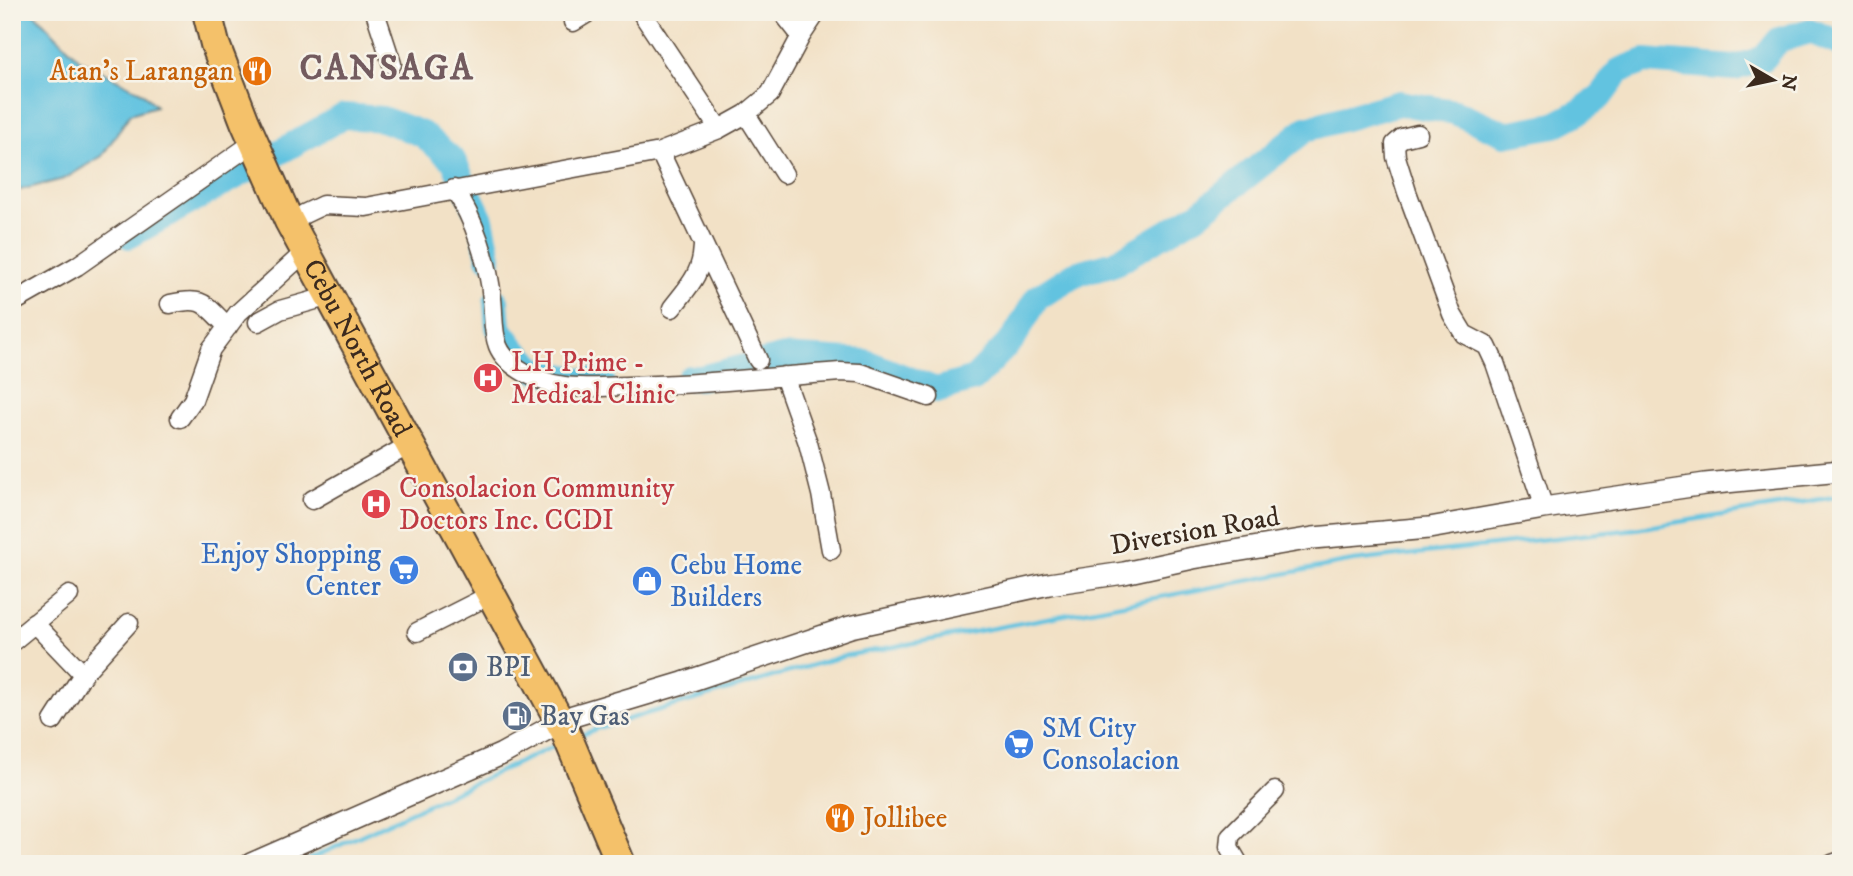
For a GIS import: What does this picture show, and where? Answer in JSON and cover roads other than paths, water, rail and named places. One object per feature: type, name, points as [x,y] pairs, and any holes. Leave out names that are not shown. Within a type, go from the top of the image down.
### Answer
[{"type":"main road","name":"Cebu North Road","points":[[207,12],[215,44],[259,143],[304,214],[486,556],[584,753],[635,864]]},
{"type":"main road","name":"Cebu North Road","points":[[221,12],[238,63],[259,143]]},
{"type":"main road","name":"Cebu North Road","points":[[275,171],[306,251],[359,354],[492,594],[569,723]]},
{"type":"main road","name":"Cebu North Road","points":[[584,753],[621,864]]},
{"type":"street","points":[[375,12],[392,64]]},
{"type":"street","points":[[573,22],[589,12]]},
{"type":"street","points":[[641,12],[719,129]]},
{"type":"street","points":[[782,12],[801,36]]},
{"type":"street","points":[[304,214],[323,205],[366,207],[660,152],[719,129],[746,114],[770,94],[817,12]]},
{"type":"street","points":[[746,114],[784,174]]},
{"type":"street","points":[[1418,134],[1402,138],[1395,144],[1396,157],[1407,192],[1452,314],[1464,334],[1487,346],[1495,363],[1544,508]]},
{"type":"street","points":[[12,303],[77,266],[259,143]]},
{"type":"street","points":[[660,152],[758,360]]},
{"type":"street","points":[[463,187],[465,205],[490,283],[499,347],[515,366],[544,381],[564,386],[668,385],[839,372],[860,373],[929,397]]},
{"type":"street","points":[[672,308],[699,273],[703,246]]},
{"type":"street","points":[[180,418],[193,400],[211,349],[238,313],[306,251]]},
{"type":"street","points":[[258,322],[280,310],[330,296]]},
{"type":"street","points":[[170,304],[191,299],[200,301],[228,327]]},
{"type":"street","points":[[784,376],[808,443],[831,550]]},
{"type":"street","points":[[312,500],[409,445]]},
{"type":"street","name":"Diversion Road","points":[[251,864],[569,723],[850,627],[1049,584],[1313,538],[1429,528],[1705,484],[1841,471]]},
{"type":"street","points":[[417,632],[492,594]]},
{"type":"street","points":[[12,642],[69,595]]},
{"type":"street","points":[[53,721],[83,674],[129,622]]},
{"type":"street","points":[[34,623],[83,674]]},
{"type":"street","points":[[1239,864],[1229,847],[1230,836],[1275,791]]},
{"type":"street","points":[[1832,864],[1841,861]]},
{"type":"water","points":[[33,12],[80,60],[143,93],[156,106],[130,114],[102,156],[64,179],[12,192],[12,13]]},
{"type":"waterway","points":[[690,378],[700,378],[784,357],[866,362],[936,390],[974,379],[1013,339],[1037,298],[1075,274],[1115,263],[1200,213],[1306,129],[1399,103],[1455,112],[1505,134],[1555,125],[1600,97],[1619,71],[1645,61],[1735,68],[1764,58],[1779,40],[1810,31],[1841,44]]},
{"type":"waterway","points":[[129,236],[344,116],[382,119],[422,134],[453,160],[481,219],[489,257]]},
{"type":"waterway","points":[[496,302],[498,327],[515,350],[536,370],[581,381],[602,380]]},
{"type":"waterway","points":[[579,736],[601,727],[844,656],[1353,561],[1635,529],[1841,496]]},
{"type":"waterway","points":[[299,864],[561,743]]},
{"type":"place","name":"Atan's Larangan","points":[[257,71]]},
{"type":"place","name":"LH Prime - Medical Clinic","points":[[488,378]]},
{"type":"place","name":"Consolacion Community Doctors Inc. CCDI","points":[[376,504]]},
{"type":"place","name":"Enjoy Shopping Center","points":[[404,570]]},
{"type":"place","name":"Cebu Home Builders","points":[[647,581]]},
{"type":"place","name":"BPI","points":[[463,667]]},
{"type":"place","name":"Bay Gas","points":[[517,716]]},
{"type":"place","name":"SM City Consolacion","points":[[1019,744]]},
{"type":"place","name":"Jollibee","points":[[840,818]]},
{"type":"district","name":"CANSAGA","points":[[387,69]]}]
